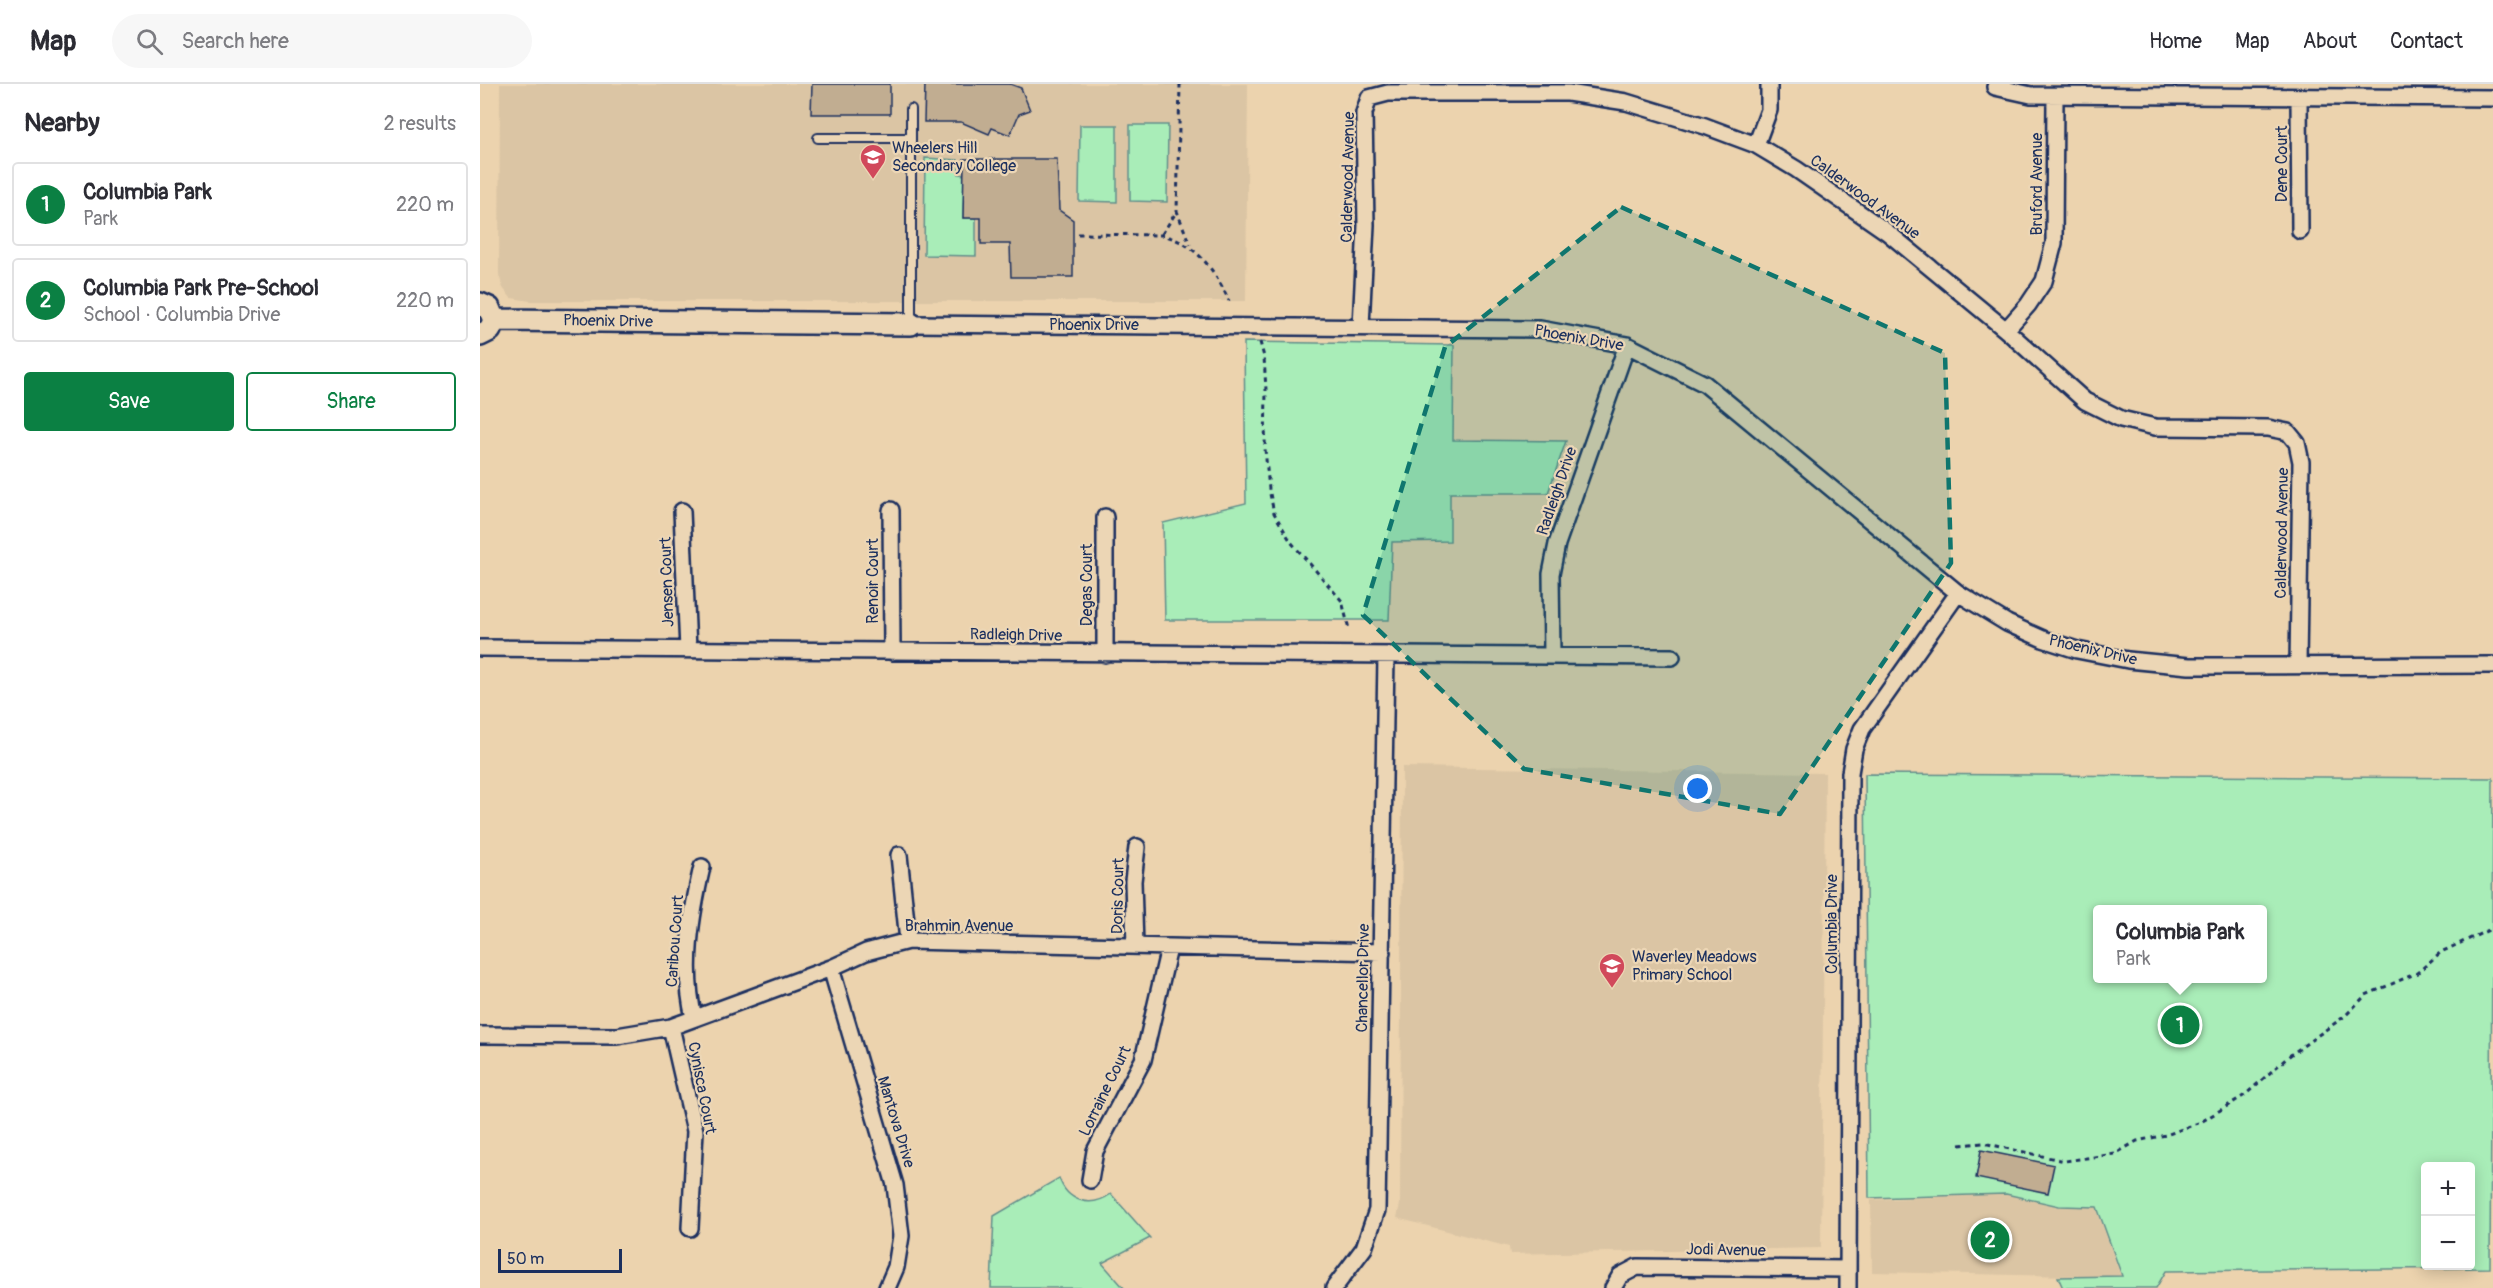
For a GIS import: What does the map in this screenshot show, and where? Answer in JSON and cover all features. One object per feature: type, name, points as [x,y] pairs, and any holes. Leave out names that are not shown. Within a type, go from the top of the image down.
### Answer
[{"type":"street","points":[[1756,146],[1769,110],[1769,84]]},
{"type":"street","points":[[1995,87],[2031,95],[2055,96],[2493,98]]},
{"type":"street","name":"Calderwood Avenue","points":[[1361,326],[1366,225],[1364,113],[1369,98],[1388,93],[1568,93],[1626,102],[1705,126],[1756,146],[1796,169],[1887,232],[2006,330],[2085,401],[2121,419],[2155,428],[2268,428],[2288,432],[2297,443],[2301,462],[2298,665]]},
{"type":"street","name":"Bruford Avenue","points":[[2006,330],[2028,305],[2044,281],[2054,243],[2055,96]]},
{"type":"street","name":"Dene Court","points":[[2300,98],[2300,231]]},
{"type":"street","name":"Phoenix Drive","points":[[485,320],[1540,329],[1627,345],[1705,384],[1958,593],[2007,623],[2043,639],[2077,650],[2128,660],[2189,666],[2493,665]]},
{"type":"street","name":"Radleigh Drive","points":[[1552,655],[1551,573],[1557,544],[1627,345]]},
{"type":"street","name":"Renoir Court","points":[[891,510],[892,652]]},
{"type":"street","name":"Jensen Court","points":[[682,511],[688,650]]},
{"type":"street","name":"Degas Court","points":[[1105,517],[1105,654]]},
{"type":"street","name":"Columbia Drive","points":[[1848,1288],[1850,773],[1854,749],[1862,729],[1958,593]]},
{"type":"street","name":"Radleigh Drive","points":[[480,648],[1672,657]]},
{"type":"street","name":"Chancellor Drive","points":[[1334,1288],[1364,1248],[1377,1210],[1386,656]]},
{"type":"street","name":"Doris Court","points":[[1136,946],[1133,881],[1137,847]]},
{"type":"street","points":[[899,855],[908,941]]},
{"type":"street","name":"Caribou Court","points":[[694,1018],[688,993],[693,908],[702,867]]},
{"type":"street","name":"Brahmin Avenue","points":[[480,1035],[617,1036],[671,1027],[831,968],[866,952],[908,941],[1382,952]]},
{"type":"street","name":"Lorraine Court","points":[[1090,1179],[1095,1151],[1143,1060],[1169,948]]},
{"type":"street","name":"Mantova Drive","points":[[831,968],[895,1185],[901,1236],[896,1267],[886,1288]]},
{"type":"street","name":"Cynisca Court","points":[[671,1027],[695,1131],[690,1228]]},
{"type":"street","name":"Jodi Avenue","points":[[1613,1288],[1620,1276],[1637,1267],[1848,1269]]},
{"type":"lane","points":[[911,109],[911,324]]},
{"type":"lane","points":[[818,138],[910,138]]},
{"type":"path","points":[[1180,84],[1177,211],[1190,246]]},
{"type":"path","points":[[1162,235],[1177,211]]},
{"type":"path","points":[[1078,234],[1174,237],[1190,246],[1206,261],[1229,301]]},
{"type":"path","points":[[1255,326],[1264,357],[1265,449],[1274,513],[1291,542],[1342,601],[1349,629]]},
{"type":"path","points":[[1960,1145],[1983,1143],[2065,1161],[2115,1154],[2137,1141],[2201,1122],[2245,1095],[2289,1056],[2345,1016],[2366,995],[2416,973],[2441,952],[2493,928]]},
{"type":"highlighted area","points":[[1621,207],[1945,353],[1951,563],[1780,814],[1524,769],[1363,615],[1445,347]]},
{"type":"shaded area","name":"Wheelers Hill Secondary College","points":[[500,84],[1248,84],[1246,301],[531,301],[511,298],[503,288],[499,275]]},
{"type":"shaded area","name":"Waverley Meadows Primary School","points":[[1402,767],[1825,773],[1821,1248],[1510,1254],[1509,1247],[1397,1218],[1400,1204]]},
{"type":"shaded area","points":[[2005,1194],[2059,1207],[2096,1207],[2121,1277],[1872,1272],[1871,1200]]},
{"type":"green space","points":[[1080,125],[1117,125],[1117,202],[1079,201]]},
{"type":"green space","points":[[1130,125],[1168,125],[1167,202],[1130,201]]},
{"type":"green space","points":[[925,158],[958,160],[959,174],[964,175],[963,218],[976,218],[976,256],[924,255]]},
{"type":"green space","points":[[1244,342],[1454,345],[1453,440],[1566,441],[1548,493],[1450,493],[1450,541],[1392,542],[1389,620],[1165,620],[1163,523],[1246,503]]},
{"type":"green space","points":[[1865,774],[2493,778],[2490,1268],[2475,1268],[2475,1162],[2421,1162],[2421,1269],[2166,1271],[2156,1288],[2063,1288],[2058,1277],[2122,1276],[2097,1207],[2059,1206],[2006,1194],[1869,1198]]},
{"type":"green space","points":[[1059,1178],[1068,1192],[1080,1200],[1095,1201],[1111,1194],[1150,1238],[1102,1263],[1124,1288],[991,1288],[994,1216]]},
{"type":"building","points":[[812,84],[890,84],[890,114],[811,114]]},
{"type":"building","points":[[925,84],[1010,84],[1021,88],[1030,110],[1019,114],[1010,135],[992,128],[989,134],[961,122],[924,122]]},
{"type":"building","points":[[964,159],[1057,159],[1059,210],[1073,220],[1073,277],[1011,277],[1010,244],[981,244],[981,218],[963,218]]},
{"type":"building","points":[[1981,1150],[2054,1165],[2048,1193],[1976,1178]]},
{"type":"place","name":"Wheelers Hill Secondary College","points":[[873,180]]},
{"type":"place","name":"Waverley Meadows Primary School","points":[[1612,989]]},
{"type":"place","name":"Columbia Park","points":[[2180,1025]]},
{"type":"place","name":"Columbia Park Pre-School","points":[[1990,1240]]}]
